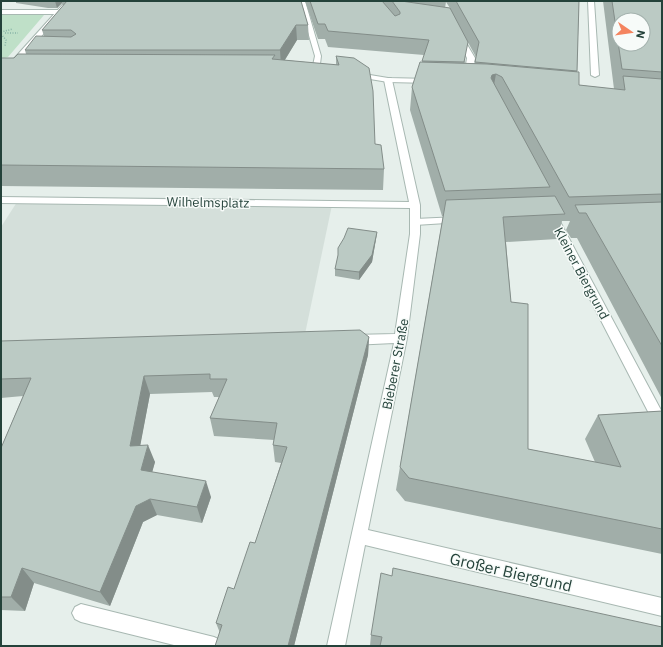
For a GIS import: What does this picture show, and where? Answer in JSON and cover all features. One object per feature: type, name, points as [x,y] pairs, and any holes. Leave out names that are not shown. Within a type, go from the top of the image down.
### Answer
[{"type":"street","points":[[1,77],[4,69],[27,49],[69,1]]},
{"type":"street","points":[[302,1],[318,56],[316,70]]},
{"type":"street","points":[[591,1],[595,75]]},
{"type":"street","points":[[1,12],[59,12]]},
{"type":"street","points":[[454,26],[471,58],[464,81],[478,82]]},
{"type":"street","points":[[27,49],[38,49]]},
{"type":"street","points":[[4,69],[19,70]]},
{"type":"street","points":[[347,72],[388,80],[436,81]]},
{"type":"street","name":"Bieberer Straße","points":[[336,646],[401,338],[413,256],[415,205],[388,80]]},
{"type":"street","name":"Wilhelmsplatz","points":[[1,200],[415,205]]},
{"type":"street","name":"Kleiner Biergrund","points":[[572,225],[550,217],[662,425]]},
{"type":"street","points":[[415,222],[468,219]]},
{"type":"street","points":[[340,340],[401,338]]},
{"type":"street","name":"Großer Biergrund","points":[[360,536],[662,607]]},
{"type":"street","points":[[81,613],[214,646]]},
{"type":"path","points":[[1,33],[22,33]]},
{"type":"path","points":[[1,33],[6,40],[6,45],[4,48]]},
{"type":"shaded area","points":[[17,202],[332,205],[305,334],[1,342],[1,227]]},
{"type":"green space","points":[[1,14],[44,15],[8,57],[1,59]]},
{"type":"building","points":[[67,1],[301,1],[308,25],[296,25],[280,50],[25,50],[36,36],[71,37],[76,34],[71,30],[42,30]]},
{"type":"building","points":[[310,1],[382,1],[395,16],[400,14],[400,12],[392,1],[450,8],[468,42],[464,62],[422,61],[429,40],[328,31],[325,24],[318,24]]},
{"type":"building","points":[[456,1],[579,1],[577,71],[475,62],[479,42]]},
{"type":"building","points":[[612,1],[662,1],[662,72],[622,69],[620,52],[651,52],[651,12],[614,12]]},
{"type":"building","points":[[18,54],[275,55],[272,59],[339,65],[336,56],[354,58],[369,68],[373,91],[375,144],[381,145],[384,169],[1,165],[1,58],[14,58]]},
{"type":"building","points":[[420,62],[487,64],[579,72],[579,85],[625,90],[623,76],[662,79],[662,194],[569,197],[502,77],[496,74],[492,75],[491,78],[550,187],[445,191],[412,87]]},
{"type":"building","points":[[555,196],[565,214],[503,217],[511,302],[528,304],[528,449],[621,467],[598,415],[662,411],[662,529],[409,478],[400,467],[446,200]]},
{"type":"building","points":[[662,202],[662,346],[586,213],[579,213],[575,205]]},
{"type":"building","points":[[348,228],[377,232],[372,255],[359,272],[335,269],[338,248]]},
{"type":"building","points":[[360,330],[369,337],[288,646],[215,646],[222,625],[216,623],[228,587],[234,589],[250,542],[255,543],[287,447],[273,445],[277,423],[210,418],[227,379],[210,379],[210,374],[144,376],[130,446],[148,445],[141,470],[206,481],[197,507],[150,499],[136,506],[100,592],[22,568],[11,597],[1,597],[1,448],[31,378],[1,379],[1,341]]},
{"type":"building","points":[[393,568],[662,627],[662,646],[380,646],[382,637],[371,635],[381,573],[392,576]]}]
